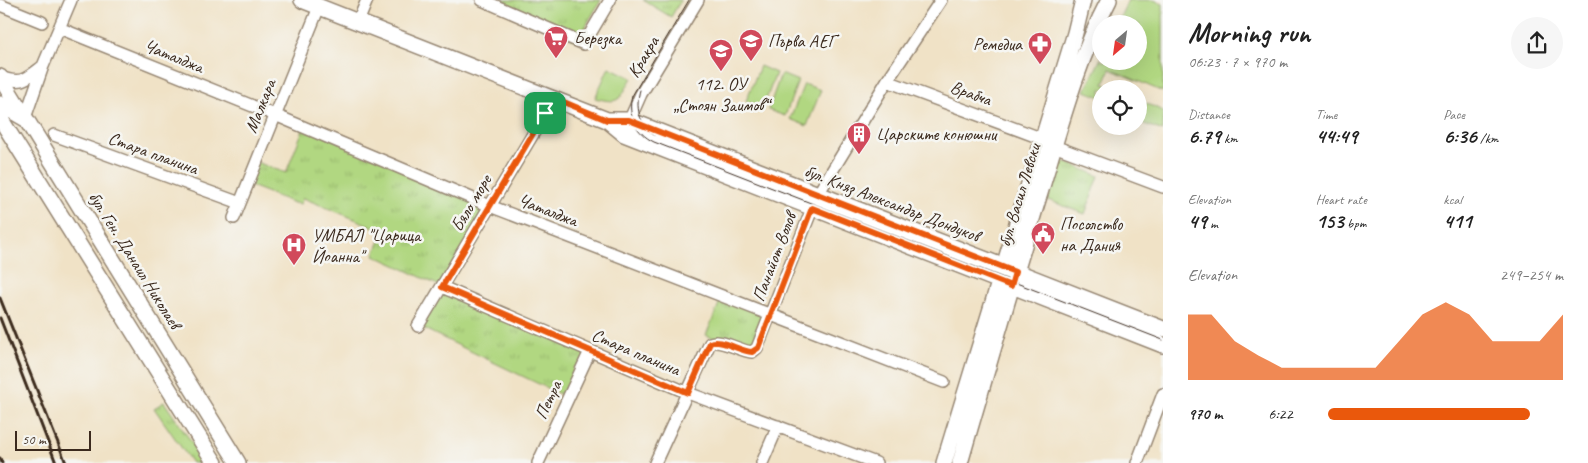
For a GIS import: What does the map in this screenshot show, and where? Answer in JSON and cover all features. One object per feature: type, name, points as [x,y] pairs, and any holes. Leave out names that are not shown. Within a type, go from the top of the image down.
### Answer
[{"type":"main road","name":"бул. Княз Александър Дондуков","points":[[302,0],[1008,276],[1163,329]]},
{"type":"main road","name":"бул. Васил Левски","points":[[960,463],[1008,276],[1048,142],[1083,0]]},
{"type":"main road","name":"бул. Васил Левски","points":[[1048,142],[1109,0]]},
{"type":"main road","name":"бул. Ген. Данаил Николаев","points":[[0,77],[238,463]]},
{"type":"main road","points":[[0,104],[25,118]]},
{"type":"main road","points":[[25,118],[4,124],[215,463]]},
{"type":"main road","name":"бул. Княз Александър Дондуков","points":[[1008,276],[1163,345]]},
{"type":"main road","name":"бул. Васил Левски","points":[[944,463],[1008,276]]},
{"type":"street","points":[[25,118],[70,0]]},
{"type":"street","points":[[358,22],[366,0]]},
{"type":"street","points":[[482,0],[584,44],[610,0]]},
{"type":"street","name":"Кракра","points":[[626,127],[641,94],[698,0]]},
{"type":"street","name":"Панайот Волов","points":[[655,463],[710,343],[718,342],[743,352],[752,352],[758,348],[815,201],[887,81],[941,0]]},
{"type":"street","points":[[0,5],[42,22]]},
{"type":"street","name":"Малкара","points":[[234,218],[319,7]]},
{"type":"street","name":"Чаталджа","points":[[59,28],[275,115],[490,206],[944,382]]},
{"type":"street","points":[[0,77],[11,81],[22,81],[44,66]]},
{"type":"street","name":"Врабча","points":[[887,81],[1163,187]]},
{"type":"street","name":"Бяло море","points":[[418,326],[554,98]]},
{"type":"street","name":"Стара планина","points":[[54,134],[240,203]]},
{"type":"street","name":"Стара планина","points":[[442,287],[688,393],[778,426],[856,460],[876,463]]},
{"type":"street","name":"Петра","points":[[538,463],[590,351]]},
{"type":"street","points":[[1137,463],[1163,394]]},
{"type":"street","points":[[762,463],[778,426]]},
{"type":"green space","points":[[482,0],[601,0],[577,41]]},
{"type":"green space","points":[[643,0],[681,0],[671,17]]},
{"type":"green space","points":[[1128,0],[1154,0],[1163,4],[1163,92],[1147,85],[1147,80],[1135,80],[1112,70],[1148,70],[1148,15],[1121,15]]},
{"type":"green space","points":[[760,66],[776,73],[763,108],[746,101]]},
{"type":"green space","points":[[609,67],[632,78],[619,98],[610,101],[595,98]]},
{"type":"green space","points":[[1095,70],[1110,70],[1106,80],[1092,80],[1092,94],[1085,91]]},
{"type":"green space","points":[[781,74],[798,81],[785,116],[768,110]]},
{"type":"green space","points":[[804,84],[821,90],[807,126],[790,119]]},
{"type":"green space","points":[[1147,104],[1163,111],[1163,131],[1147,125]]},
{"type":"green space","points":[[304,127],[490,206],[442,287],[374,255],[384,231],[303,198],[300,204],[294,203],[248,185],[256,162],[286,173]]},
{"type":"green space","points":[[1060,160],[1099,176],[1085,214],[1048,200]]},
{"type":"green space","points":[[442,287],[590,351],[568,398],[418,326]]},
{"type":"green space","points":[[722,297],[770,315],[757,348],[718,341],[706,335]]},
{"type":"green space","points":[[164,402],[206,463],[192,463],[154,408]]},
{"type":"tram line","points":[[689,0],[632,96],[632,117],[642,134],[654,142],[1163,340]]},
{"type":"tram line","points":[[640,90],[638,109],[645,126],[654,135]]},
{"type":"railway","points":[[0,298],[66,463]]},
{"type":"railway","points":[[0,318],[56,463]]},
{"type":"railway","points":[[0,458],[2,463]]},
{"type":"place","name":"Березка","points":[[556,59]]},
{"type":"place","name":"Първа АЕГ","points":[[751,62]]},
{"type":"place","name":"Ремедиа","points":[[1040,65]]},
{"type":"place","name":"112. ОУ „Стоян Заимов“","points":[[721,72]]},
{"type":"place","name":"Царските конюшни","points":[[859,155]]},
{"type":"place","name":"Посолство на Дания","points":[[1043,255]]},
{"type":"place","name":"УМБАЛ \"Царица Йоанна\"","points":[[294,266]]},
{"type":"route","points":[[554,98],[607,120],[629,120],[1015,272],[1011,286],[812,208],[758,348],[752,352],[743,352],[718,342],[710,343],[688,393],[442,287],[545,113],[554,98]]}]
